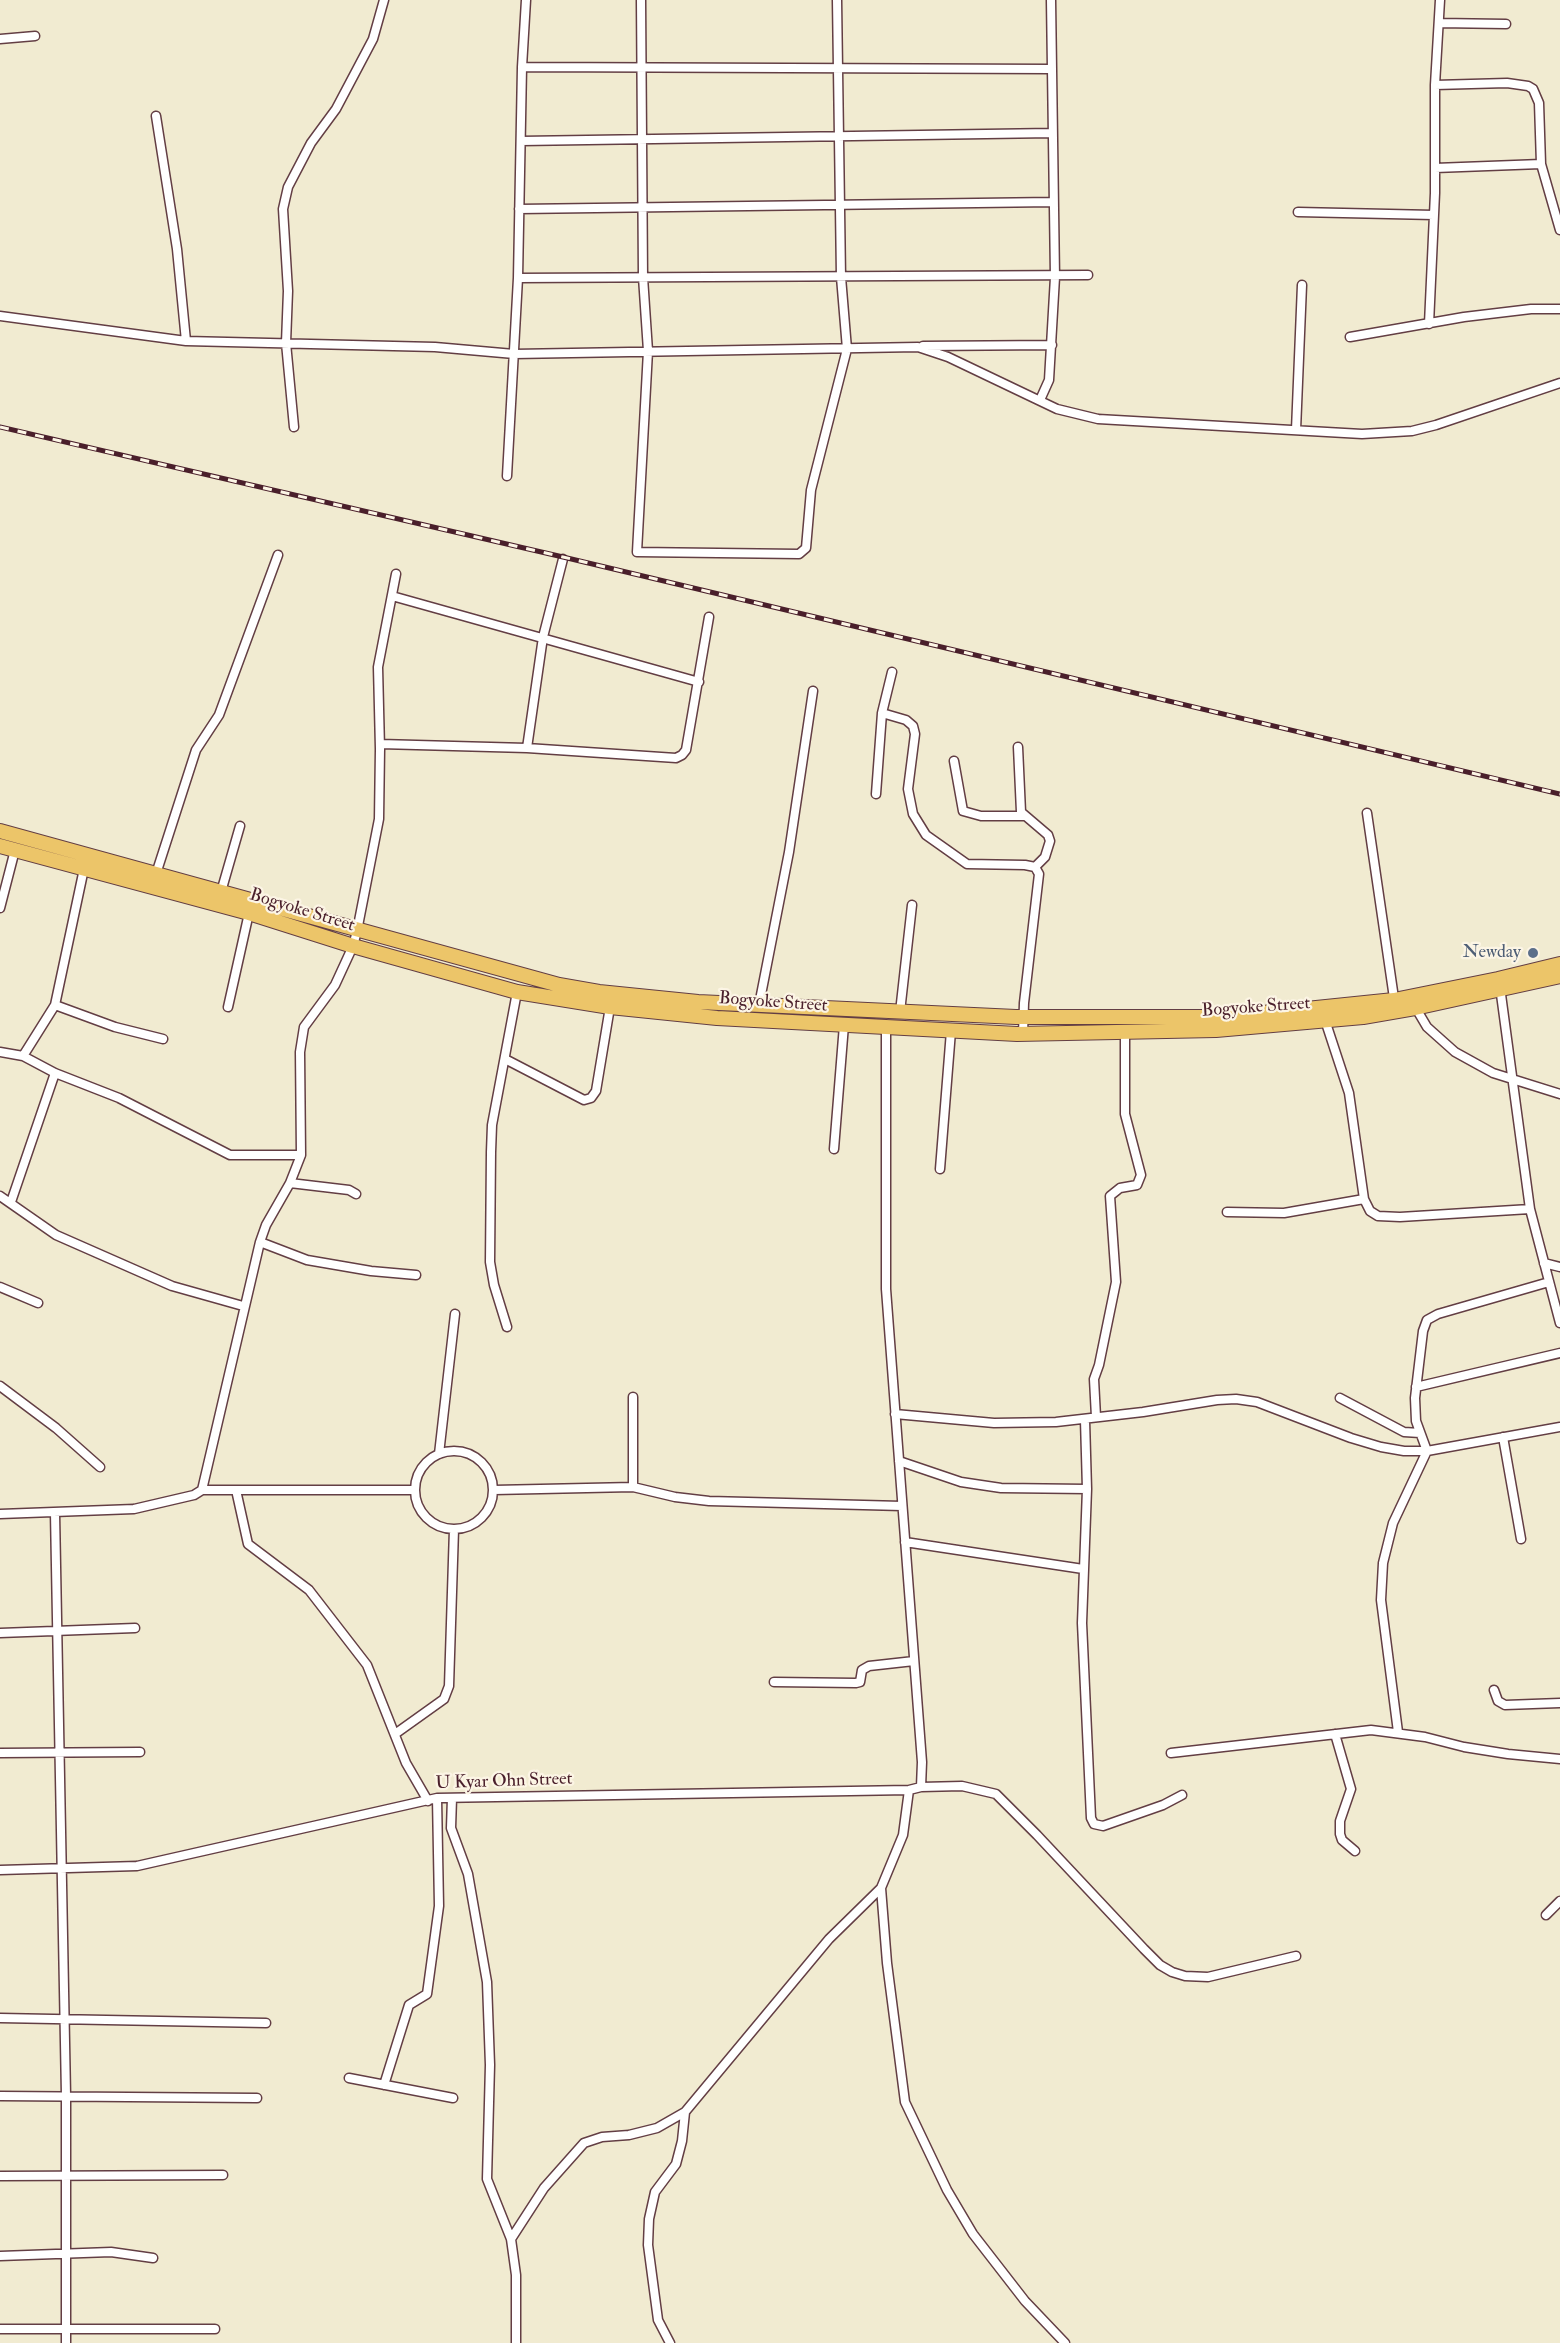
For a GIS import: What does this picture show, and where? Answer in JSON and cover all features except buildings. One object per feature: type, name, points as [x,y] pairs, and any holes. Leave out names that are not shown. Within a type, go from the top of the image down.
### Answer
[{"type":"main road","name":"Bogyoke Street","points":[[0,831],[86,862],[154,880],[222,892],[559,985],[599,992],[687,1001],[1024,1017],[1210,1017],[1324,1014]]},
{"type":"main road","name":"Bogyoke Street","points":[[0,846],[86,862]]},
{"type":"main road","name":"Bogyoke Street","points":[[154,880],[249,914],[517,992],[610,1007],[717,1018],[1023,1034],[1216,1030],[1395,1005],[1560,976]]},
{"type":"main road","name":"Bogyoke Street","points":[[1499,985],[1560,964]]},
{"type":"street","points":[[294,427],[286,343],[288,291],[283,209],[288,187],[311,143],[336,109],[373,39],[384,0]]},
{"type":"street","points":[[507,476],[518,278],[522,67],[526,0]]},
{"type":"street","points":[[641,0],[643,278],[648,351],[637,552],[799,554],[806,548],[811,490],[847,349],[841,276],[837,0]]},
{"type":"street","points":[[1040,400],[1049,380],[1055,277],[1051,0]]},
{"type":"street","points":[[1429,324],[1434,215],[1435,85],[1440,0]]},
{"type":"street","points":[[1439,23],[1506,24]]},
{"type":"street","points":[[0,39],[35,36]]},
{"type":"street","points":[[522,67],[1052,69]]},
{"type":"street","points":[[1435,85],[1507,83],[1533,89],[1539,104],[1541,164],[1560,230]]},
{"type":"street","points":[[156,116],[177,249],[186,341]]},
{"type":"street","points":[[521,141],[1052,133]]},
{"type":"street","points":[[1435,168],[1541,164]]},
{"type":"street","points":[[519,209],[1053,202]]},
{"type":"street","points":[[1298,213],[1434,215]]},
{"type":"street","points":[[518,278],[1055,277],[1088,275]]},
{"type":"street","points":[[1296,430],[1302,285]]},
{"type":"street","points":[[1350,337],[1495,313],[1560,309]]},
{"type":"street","points":[[0,316],[186,341],[435,347],[514,354],[1052,345]]},
{"type":"street","points":[[918,347],[948,357],[1057,409],[1098,419],[1362,434],[1412,431],[1560,383]]},
{"type":"street","points":[[154,880],[196,750],[219,715],[278,555]]},
{"type":"street","points":[[527,748],[543,637],[563,559]]},
{"type":"street","points":[[202,1490],[243,1306],[260,1242],[266,1225],[290,1182],[300,1155],[300,1052],[304,1027],[335,985],[353,946],[357,931],[379,819],[378,667],[396,574]]},
{"type":"street","points":[[392,596],[699,682]]},
{"type":"street","points":[[380,744],[527,748],[676,758],[686,750],[709,617]]},
{"type":"street","points":[[876,794],[882,713],[892,672]]},
{"type":"street","points":[[759,1005],[789,852],[813,692]]},
{"type":"street","points":[[882,713],[906,720],[913,726],[915,734],[908,789],[913,814],[926,836],[967,864],[1035,867],[1045,857],[1050,841],[1048,835],[1021,812],[1018,747]]},
{"type":"street","points":[[954,761],[963,811],[981,816],[1024,816]]},
{"type":"street","points":[[1367,813],[1395,1005]]},
{"type":"street","points":[[222,892],[240,826]]},
{"type":"street","points":[[0,908],[15,850]]},
{"type":"street","points":[[23,1056],[56,1005],[86,862]]},
{"type":"street","points":[[1023,1034],[1039,874],[1035,867]]},
{"type":"street","points":[[900,1012],[912,905]]},
{"type":"street","points":[[228,1007],[249,914]]},
{"type":"street","points":[[1499,985],[1530,1209],[1560,1323]]},
{"type":"street","points":[[507,1327],[494,1286],[490,1262],[492,1125],[517,992]]},
{"type":"street","points":[[1413,1002],[1427,1027],[1441,1041],[1480,1066],[1514,1081],[1560,1094]]},
{"type":"street","points":[[56,1005],[116,1027],[163,1039]]},
{"type":"street","points":[[505,1059],[584,1100],[591,1098],[596,1091],[610,1007]]},
{"type":"street","points":[[1324,1014],[1349,1093],[1364,1198],[1373,1213],[1393,1217],[1530,1209]]},
{"type":"street","points":[[834,1149],[843,1025]]},
{"type":"street","points":[[886,1028],[886,1289],[922,1762],[921,1787]]},
{"type":"street","points":[[940,1169],[951,1031]]},
{"type":"street","points":[[1095,1417],[1094,1379],[1116,1282],[1110,1196],[1120,1188],[1137,1185],[1141,1175],[1125,1114],[1125,1032]]},
{"type":"street","points":[[0,1052],[23,1056],[55,1073],[119,1098],[230,1155],[300,1155]]},
{"type":"street","points":[[11,1202],[55,1073]]},
{"type":"street","points":[[290,1182],[349,1190],[356,1194]]},
{"type":"street","points":[[0,1196],[56,1235],[172,1286],[243,1306]]},
{"type":"street","points":[[1227,1212],[1284,1213],[1364,1198]]},
{"type":"street","points":[[260,1242],[307,1260],[371,1271],[416,1275]]},
{"type":"street","points":[[1544,1263],[1560,1267]]},
{"type":"street","points":[[1398,1732],[1381,1600],[1383,1563],[1393,1523],[1427,1450],[1415,1411],[1423,1331],[1427,1320],[1438,1314],[1549,1282]]},
{"type":"street","points":[[0,1287],[38,1303]]},
{"type":"street","points":[[439,1454],[455,1314]]},
{"type":"street","points":[[1416,1387],[1560,1353]]},
{"type":"street","points":[[0,1386],[56,1428],[100,1467]]},
{"type":"street","points":[[633,1397],[633,1487]]},
{"type":"street","points":[[1341,1398],[1404,1432],[1420,1433]]},
{"type":"street","points":[[895,1414],[994,1423],[1085,1420],[1217,1400],[1247,1400],[1266,1404],[1290,1416],[1381,1447],[1404,1451],[1427,1450],[1560,1427]]},
{"type":"street","points":[[1085,1420],[1087,1489],[1082,1623],[1091,1818],[1094,1824],[1103,1826],[1163,1805],[1182,1795]]},
{"type":"street","points":[[1503,1437],[1521,1539]]},
{"type":"street","points":[[454,1451],[469,1454],[482,1462],[491,1475],[494,1490],[490,1505],[482,1518],[469,1526],[454,1529],[439,1526],[426,1518],[418,1505],[415,1490],[418,1475],[426,1462],[439,1454],[454,1451]]},
{"type":"street","points":[[899,1461],[961,1482],[1001,1488],[1087,1489]]},
{"type":"street","points":[[494,1490],[633,1487],[675,1497],[709,1501],[902,1506]]},
{"type":"street","points":[[0,1514],[134,1509],[194,1495],[202,1490],[415,1490]]},
{"type":"street","points":[[236,1490],[248,1544],[309,1590],[367,1665],[406,1763],[428,1801]]},
{"type":"street","points":[[56,1513],[66,2095],[66,2343]]},
{"type":"street","points":[[395,1734],[444,1699],[449,1686],[454,1529]]},
{"type":"street","points":[[905,1542],[1083,1569]]},
{"type":"street","points":[[0,1633],[135,1628]]},
{"type":"street","points":[[774,1682],[856,1683],[860,1682],[861,1670],[869,1666],[914,1661]]},
{"type":"street","points":[[1494,1690],[1498,1701],[1505,1705],[1560,1703]]},
{"type":"street","points":[[1171,1753],[1249,1746],[1358,1730],[1398,1732],[1497,1752],[1560,1760]]},
{"type":"street","points":[[1335,1734],[1352,1789],[1340,1821],[1340,1834],[1342,1840],[1355,1851]]},
{"type":"street","points":[[0,1753],[140,1752]]},
{"type":"street","name":"U Kyar Ohn Street","points":[[0,1870],[137,1866],[437,1798],[909,1790],[921,1787],[962,1786],[996,1794],[1144,1949],[1160,1965],[1172,1972],[1185,1976],[1208,1977],[1296,1956]]},
{"type":"street","points":[[511,2239],[544,2188],[584,2143],[603,2137],[629,2135],[657,2128],[685,2112],[829,1939],[881,1888],[903,1835],[909,1790]]},
{"type":"street","points":[[384,2085],[409,2005],[427,1994],[439,1906],[437,1798]]},
{"type":"street","points":[[452,1798],[451,1828],[468,1874],[487,1982],[489,2065],[487,2179],[511,2239],[516,2275],[516,2343]]},
{"type":"street","points":[[881,1888],[886,1963],[905,2102],[947,2190],[974,2234],[1025,2301],[1065,2343]]},
{"type":"street","points":[[1546,1915],[1560,1901]]},
{"type":"street","points":[[0,2018],[266,2024]]},
{"type":"street","points":[[349,2078],[453,2098]]},
{"type":"street","points":[[0,2096],[257,2098]]},
{"type":"street","points":[[670,2343],[658,2320],[648,2245],[649,2219],[655,2192],[676,2164],[685,2112]]},
{"type":"street","points":[[0,2176],[223,2175]]},
{"type":"street","points":[[0,2256],[111,2252],[153,2258]]},
{"type":"street","points":[[0,2329],[215,2329]]},
{"type":"railway","points":[[0,427],[563,557],[1560,794]]},
{"type":"place","name":"Newday","points":[[1533,953]]}]
